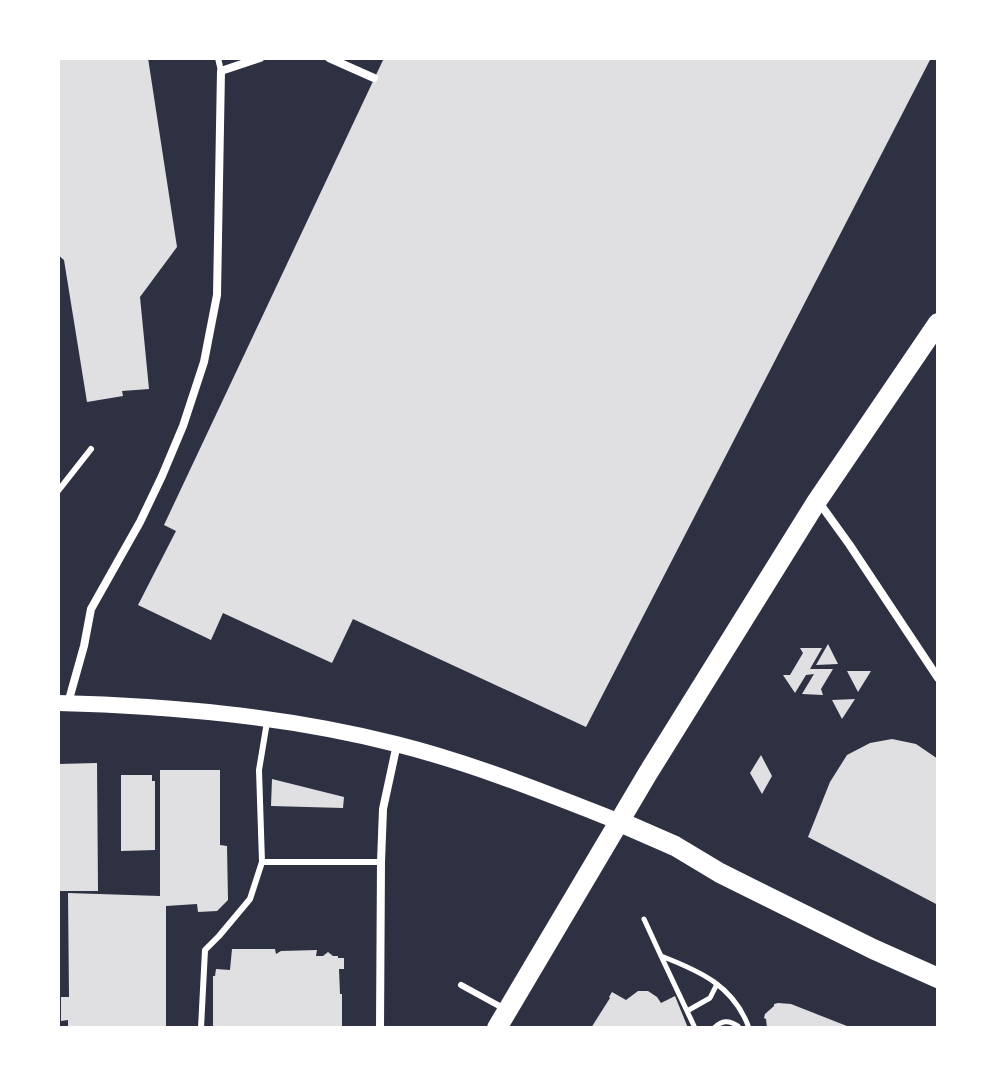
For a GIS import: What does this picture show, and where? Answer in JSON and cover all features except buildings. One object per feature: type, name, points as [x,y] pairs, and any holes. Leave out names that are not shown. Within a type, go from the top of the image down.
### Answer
[{"type":"main road","points":[[502,1019],[648,773],[817,501],[938,323]]},
{"type":"main road","points":[[63,703],[267,718],[397,744],[504,778],[620,822],[675,846],[720,873],[938,978]]},
{"type":"street","points":[[63,703],[84,646],[91,609],[162,476],[183,426],[204,362],[217,295],[221,71],[260,58]]},
{"type":"street","points":[[329,58],[374,78]]},
{"type":"street","points":[[817,501],[938,678]]},
{"type":"street","points":[[380,1028],[383,809],[397,744]]},
{"type":"lane","points":[[218,58],[221,71]]},
{"type":"lane","points":[[58,491],[91,449]]},
{"type":"lane","points":[[201,1028],[205,950],[250,899],[262,862],[259,770],[267,718]]},
{"type":"lane","points":[[262,862],[381,862]]},
{"type":"lane","points":[[461,985],[502,1019]]},
{"type":"path","points":[[644,919],[695,1028]]},
{"type":"path","points":[[661,956],[717,984],[737,1002],[748,1025],[738,1027],[723,1022],[714,1028]]},
{"type":"path","points":[[687,1011],[710,998],[717,984]]}]
